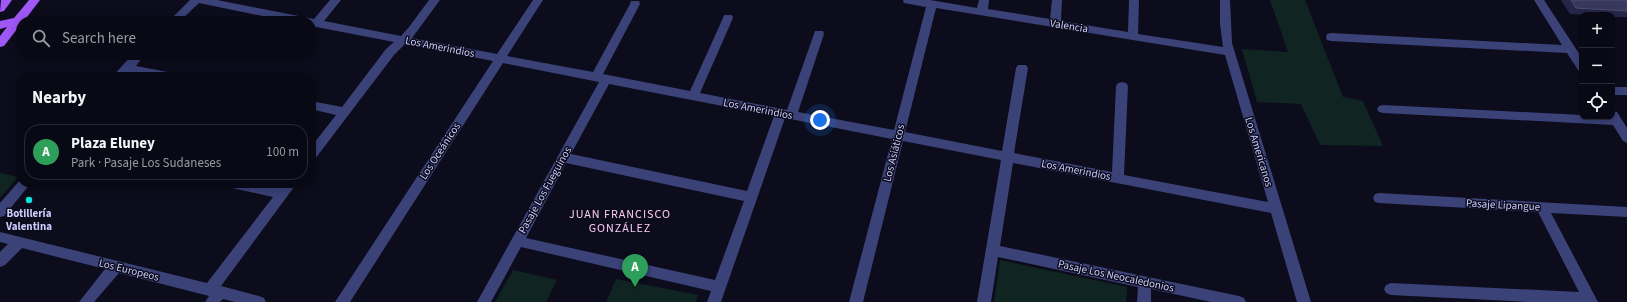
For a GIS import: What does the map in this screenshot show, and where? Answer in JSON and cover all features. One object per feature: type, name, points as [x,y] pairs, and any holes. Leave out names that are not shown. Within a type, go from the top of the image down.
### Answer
[{"type":"main road","points":[[0,8],[7,0]]},
{"type":"main road","points":[[22,16],[35,0]]},
{"type":"main road","points":[[0,25],[16,21]]},
{"type":"main road","points":[[0,43],[16,23]]},
{"type":"street","name":"Los Amerindios","points":[[197,0],[233,3],[286,16]]},
{"type":"street","points":[[179,16],[197,0]]},
{"type":"street","points":[[316,18],[336,0]]},
{"type":"street","points":[[316,149],[390,52],[413,30],[435,0]]},
{"type":"street","name":"Los Oceánicos","points":[[342,302],[538,0]]},
{"type":"street","name":"Valencia","points":[[908,0],[1229,52]]},
{"type":"street","points":[[982,12],[984,0]]},
{"type":"street","points":[[1055,24],[1057,0]]},
{"type":"street","points":[[1133,37],[1134,0]]},
{"type":"street","name":"Los Americanos","points":[[1225,0],[1225,33],[1229,52],[1304,302]]},
{"type":"street","points":[[1539,0],[1579,62]]},
{"type":"street","name":"Pasaje Los Fueguinos","points":[[484,302],[563,157],[635,4]]},
{"type":"street","name":"Los Asiáticos","points":[[856,302],[932,4]]},
{"type":"street","points":[[693,96],[728,18]]},
{"type":"street","name":"Los Amerindios","points":[[316,23],[1276,209]]},
{"type":"street","points":[[714,302],[751,197],[819,34]]},
{"type":"street","points":[[1331,36],[1571,49]]},
{"type":"street","points":[[123,72],[134,60]]},
{"type":"street","points":[[127,68],[147,72]]},
{"type":"street","points":[[984,302],[1022,68]]},
{"type":"street","points":[[1118,178],[1122,86]]},
{"type":"street","points":[[1615,91],[1627,92]]},
{"type":"street","points":[[316,106],[344,112]]},
{"type":"street","points":[[1383,109],[1579,117]]},
{"type":"street","points":[[1615,120],[1627,138]]},
{"type":"street","points":[[563,157],[751,197]]},
{"type":"street","points":[[0,212],[21,188]]},
{"type":"street","points":[[255,188],[282,194]]},
{"type":"street","points":[[214,295],[287,188]]},
{"type":"street","name":"Pasaje Lipangue","points":[[1379,198],[1627,212]]},
{"type":"street","points":[[1391,289],[1443,297],[1590,301],[1542,207]]},
{"type":"street","name":"Los Europeos","points":[[0,237],[116,266],[214,295],[259,302]]},
{"type":"street","points":[[517,241],[719,287]]},
{"type":"street","points":[[0,261],[19,242]]},
{"type":"street","name":"Pasaje Los Neocaledonios","points":[[993,250],[1239,302]]},
{"type":"street","points":[[86,302],[116,266]]},
{"type":"street","points":[[1144,302],[1145,282]]},
{"type":"green space","points":[[1270,0],[1305,0],[1343,97],[1363,101],[1383,146],[1320,145],[1301,104],[1257,102],[1242,49],[1288,52]]},
{"type":"green space","points":[[0,173],[16,177],[16,179],[0,198]]},
{"type":"green space","points":[[1000,260],[1127,287],[1126,302],[994,302]]},
{"type":"green space","points":[[513,270],[557,280],[546,302],[495,302]]},
{"type":"green space","points":[[616,279],[698,295],[696,302],[606,302]]},
{"type":"building","points":[[1571,0],[1627,0],[1627,11],[1576,8]]},
{"type":"place","name":"Botillería Valentina","points":[[29,200]]},
{"type":"place","name":"Plaza Eluney","points":[[635,287]]},
{"type":"district","name":"JUAN FRANCISCO GONZÁLEZ","points":[[620,221]]}]
